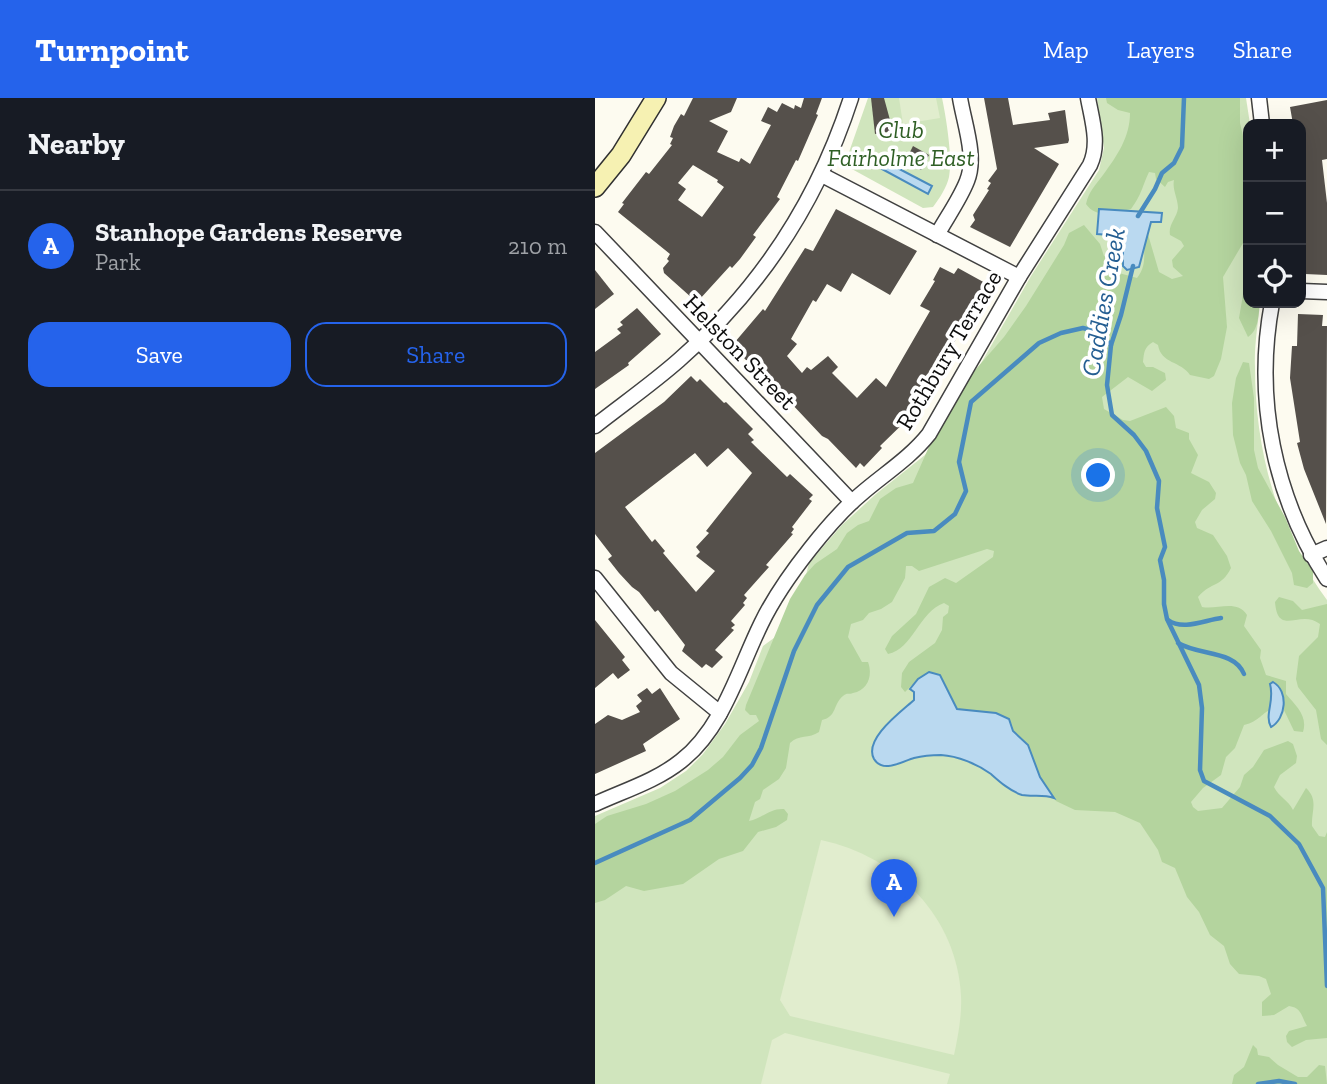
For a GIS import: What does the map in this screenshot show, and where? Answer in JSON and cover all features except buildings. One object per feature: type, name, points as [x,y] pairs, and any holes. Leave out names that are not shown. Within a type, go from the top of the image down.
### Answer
[{"type":"main road","points":[[595,169],[617,141],[642,98]]},
{"type":"main road","points":[[595,187],[621,155],[656,98]]},
{"type":"street","points":[[595,426],[699,342],[766,268],[821,175],[851,98]]},
{"type":"street","points":[[937,235],[970,170],[960,98]]},
{"type":"street","name":"Rothbury Terrace","points":[[595,804],[660,774],[680,762],[694,748],[720,713],[775,598],[813,545],[852,502],[911,454],[929,434],[1019,277],[1094,159],[1095,140],[1088,98]]},
{"type":"street","points":[[1259,98],[1261,119]]},
{"type":"street","points":[[821,175],[1019,277]]},
{"type":"street","name":"Helston Street","points":[[595,232],[852,502]]},
{"type":"street","points":[[1306,291],[1327,292]]},
{"type":"street","points":[[1272,308],[1266,372],[1272,445],[1287,500],[1311,555],[1327,579]]},
{"type":"street","points":[[1311,555],[1327,548]]},
{"type":"street","points":[[595,579],[671,673],[720,713]]},
{"type":"green space","name":"Club Fairholme East","points":[[868,98],[942,98],[949,138],[950,169],[946,185],[933,207],[923,208],[850,168],[848,155]]},
{"type":"green space","points":[[899,98],[936,98],[940,118],[903,124]]},
{"type":"green space","points":[[1097,98],[1246,98],[1249,119],[1243,119],[1243,308],[1260,308],[1255,359],[1259,429],[1272,489],[1282,518],[1295,547],[1327,600],[1327,1084],[595,1084],[595,816],[660,788],[686,771],[703,754],[725,724],[749,682],[763,646],[778,635],[805,579],[809,563],[842,525],[925,455],[937,440],[1031,276],[1099,170],[1104,148]]},
{"type":"green space","points":[[1106,98],[1240,98],[1243,136],[1243,243],[1223,277],[1227,327],[1221,359],[1214,376],[1209,379],[1190,375],[1163,356],[1158,345],[1153,342],[1146,348],[1143,362],[1146,367],[1153,367],[1165,373],[1166,380],[1152,391],[1128,377],[1102,397],[1104,409],[1123,420],[1130,421],[1166,407],[1174,416],[1176,428],[1189,433],[1189,439],[1198,455],[1191,473],[1209,482],[1216,493],[1215,499],[1202,510],[1195,522],[1197,528],[1213,535],[1227,556],[1231,568],[1224,579],[1198,597],[1202,607],[1232,606],[1243,610],[1247,615],[1244,626],[1261,650],[1260,658],[1266,675],[1286,681],[1286,694],[1304,721],[1303,732],[1294,731],[1283,708],[1276,708],[1244,725],[1235,748],[1226,757],[1221,775],[1203,788],[1191,802],[1198,811],[1222,808],[1240,787],[1244,775],[1264,750],[1288,741],[1293,744],[1296,763],[1280,775],[1274,787],[1293,810],[1306,788],[1313,802],[1312,826],[1319,836],[1325,837],[1327,832],[1327,1038],[1306,1040],[1292,1047],[1287,1042],[1289,1031],[1307,1026],[1301,1013],[1289,1006],[1274,1015],[1262,1016],[1262,1002],[1271,994],[1266,979],[1239,974],[1230,964],[1224,946],[1210,935],[1199,912],[1187,897],[1175,868],[1162,862],[1158,850],[1140,823],[1115,812],[1075,810],[1056,801],[1040,777],[1028,745],[1013,730],[1012,724],[996,713],[957,709],[943,680],[918,679],[905,692],[901,687],[902,673],[909,662],[935,643],[949,606],[944,603],[935,608],[904,645],[888,654],[885,649],[892,636],[916,614],[929,587],[945,578],[956,583],[993,557],[994,551],[987,549],[919,571],[912,566],[906,566],[905,578],[892,602],[869,613],[863,620],[851,624],[848,637],[862,662],[868,662],[870,672],[866,685],[840,699],[833,713],[822,720],[819,732],[797,738],[790,743],[786,768],[779,779],[763,790],[760,799],[755,802],[749,821],[774,810],[784,809],[788,814],[787,820],[776,827],[758,832],[743,851],[719,859],[683,884],[644,891],[626,886],[605,900],[595,903],[595,824],[607,816],[646,804],[675,791],[708,770],[723,757],[740,735],[759,721],[756,715],[750,715],[745,710],[746,705],[790,599],[805,575],[815,564],[837,549],[847,533],[869,521],[880,499],[896,488],[913,483],[935,433],[969,377],[1004,337],[1026,306],[1069,233],[1084,225],[1100,244],[1104,256],[1115,261],[1119,273],[1137,278],[1143,266],[1147,231],[1159,272],[1172,279],[1183,276],[1173,267],[1172,260],[1184,246],[1170,235],[1178,208],[1174,180],[1168,182],[1165,187],[1156,179],[1155,173],[1149,172],[1131,209],[1101,213],[1090,209],[1086,204],[1122,146],[1128,130],[1130,113],[1107,103]]},
{"type":"green space","points":[[1243,295],[1243,308],[1259,308],[1256,326],[1248,337],[1239,318]]},
{"type":"green space","points":[[1243,362],[1249,363],[1254,398],[1254,450],[1258,468],[1285,517],[1299,551],[1313,571],[1313,583],[1307,588],[1294,585],[1292,573],[1271,531],[1252,501],[1246,475],[1240,463],[1233,435],[1232,403],[1236,378]]},
{"type":"green space","points":[[1279,597],[1293,601],[1302,610],[1327,604],[1327,745],[1321,739],[1316,710],[1298,687],[1296,679],[1299,656],[1318,637],[1320,624],[1312,620],[1285,621],[1280,618],[1275,602]]},
{"type":"green space","points":[[821,840],[849,848],[898,876],[918,894],[935,916],[957,967],[961,996],[954,1055],[790,1016],[780,1000]]},
{"type":"green space","points":[[785,1033],[950,1074],[947,1084],[761,1084],[772,1040]]},
{"type":"green space","points":[[1253,1045],[1258,1055],[1269,1057],[1298,1077],[1307,1077],[1319,1065],[1325,1066],[1327,1084],[1232,1084],[1234,1075],[1244,1067]]},
{"type":"water","points":[[886,162],[932,186],[928,194],[882,169]]},
{"type":"water","points":[[1099,209],[1162,213],[1161,222],[1151,222],[1139,267],[1127,270],[1123,266],[1123,236],[1097,234]]},
{"type":"water","points":[[929,672],[940,675],[957,709],[996,713],[1009,719],[1013,731],[1028,745],[1040,777],[1054,798],[1022,795],[980,767],[961,759],[938,755],[883,766],[874,759],[872,751],[879,734],[914,700],[914,692],[910,689],[918,679]]},
{"type":"water","points":[[1273,682],[1282,692],[1284,705],[1280,718],[1271,727],[1270,684]]},
{"type":"waterway","name":"Caddies Creek","points":[[1138,216],[1162,173],[1174,163],[1182,147],[1184,98]]},
{"type":"waterway","name":"Caddies Creek","points":[[1133,266],[1111,345],[1107,385],[1112,415],[1134,435],[1146,451],[1159,481],[1157,508],[1165,547],[1160,560],[1164,580],[1164,604],[1167,619],[1199,685],[1202,708],[1200,770],[1204,781],[1270,816],[1299,844],[1323,888],[1327,986]]},
{"type":"waterway","points":[[595,863],[690,820],[752,765],[761,748],[794,651],[817,605],[848,567],[907,533],[934,531],[955,514],[966,491],[959,462],[971,402],[1039,343],[1061,333],[1083,328],[1098,332],[1111,345]]},
{"type":"waterway","points":[[1168,620],[1187,625],[1221,618]]},
{"type":"waterway","points":[[1178,643],[1225,657],[1239,666],[1244,674]]},
{"type":"waterway","points":[[1258,1084],[1279,1081],[1295,1084]]},
{"type":"place","name":"Stanhope Gardens Reserve","points":[[894,917]]}]
